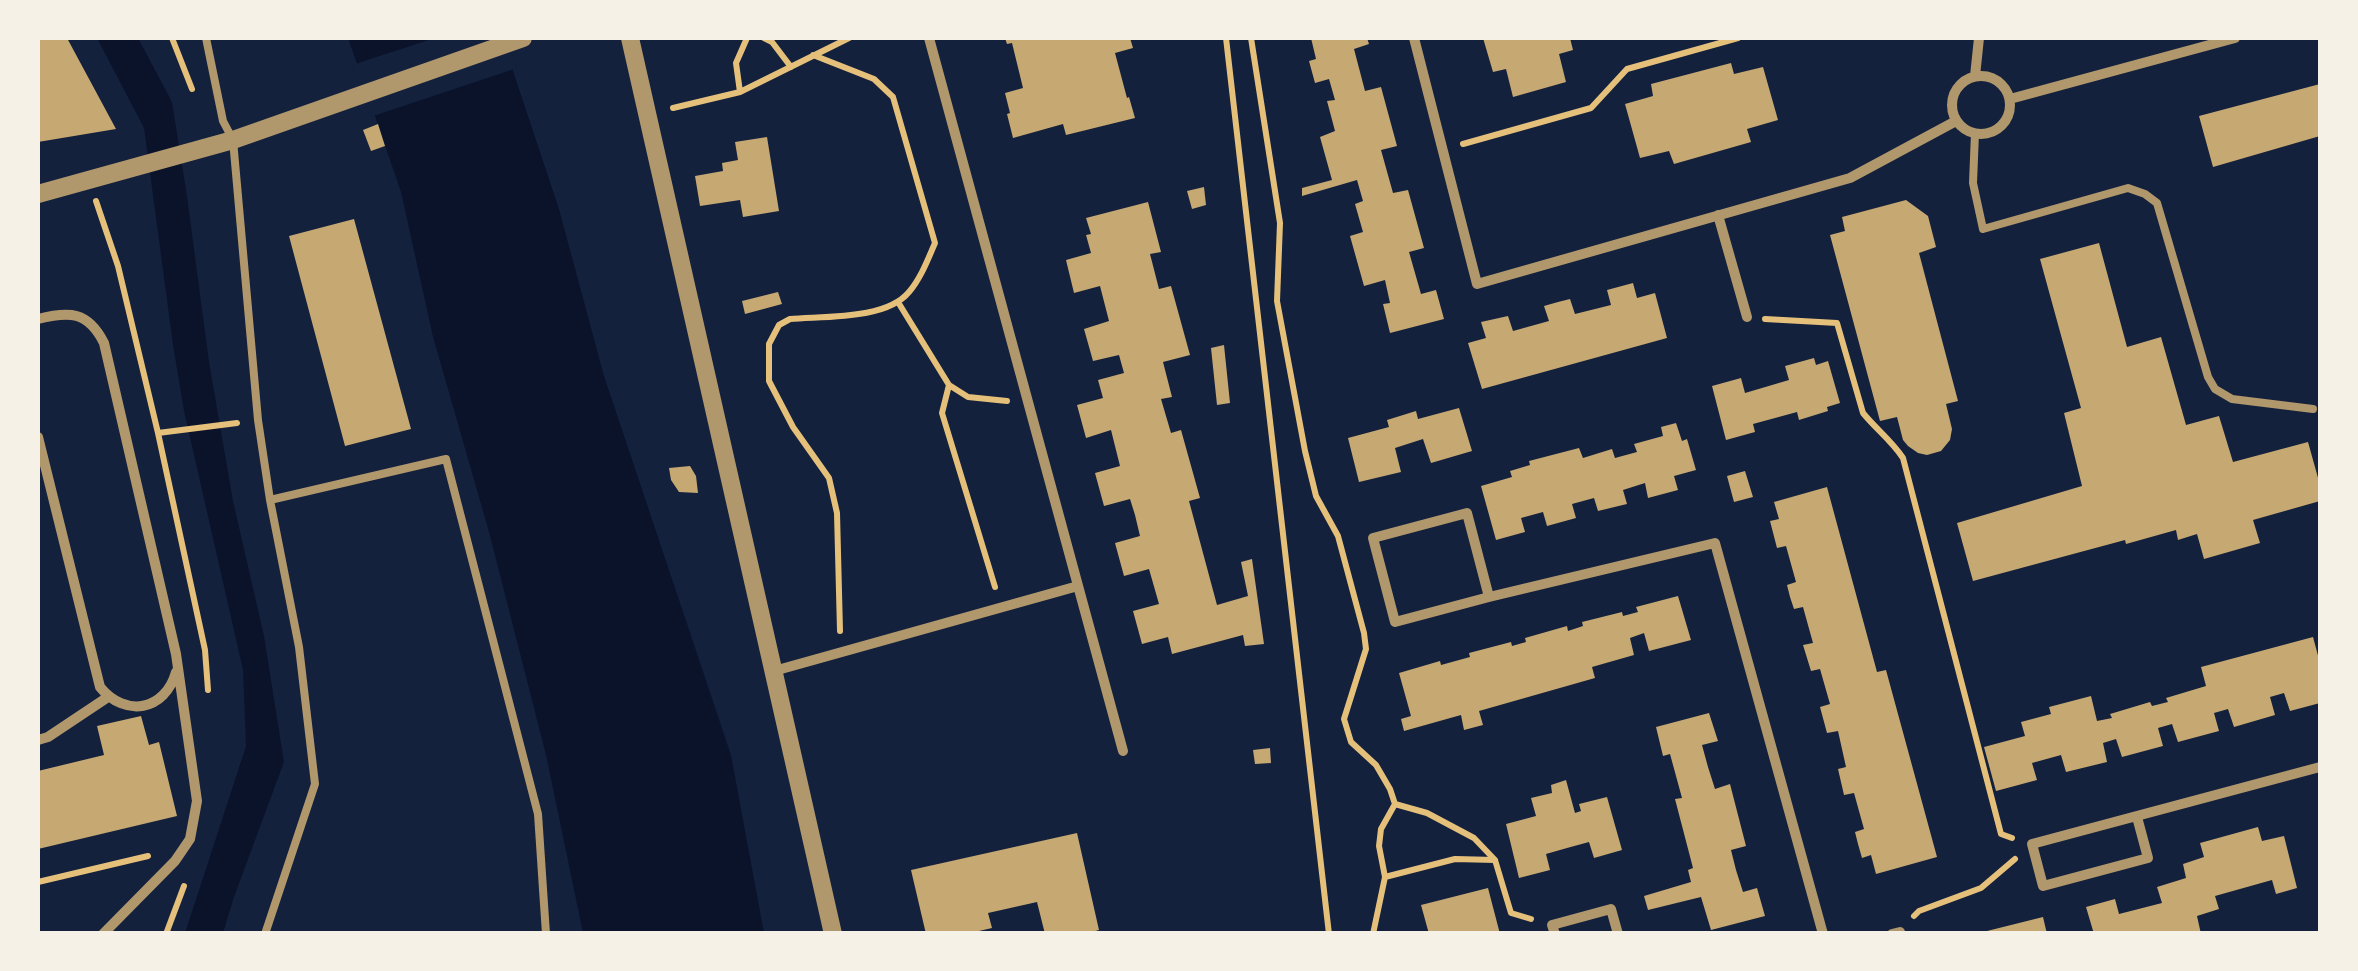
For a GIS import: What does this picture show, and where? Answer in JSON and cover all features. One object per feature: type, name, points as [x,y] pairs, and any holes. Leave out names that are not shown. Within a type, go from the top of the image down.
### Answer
[{"type":"street","points":[[38,194],[232,140],[523,38]]},
{"type":"street","points":[[630,38],[833,934]]},
{"type":"street","points":[[929,38],[1123,751]]},
{"type":"street","points":[[1414,38],[1477,284],[1850,178],[1956,121]]},
{"type":"street","points":[[1975,76],[1979,38]]},
{"type":"street","points":[[2010,99],[2236,38]]},
{"type":"street","points":[[1975,76],[1998,80],[2010,99],[2010,111],[1997,130],[1986,134],[1964,129],[1952,110],[1956,88],[1975,76]]},
{"type":"street","points":[[1718,215],[1747,318]]},
{"type":"street","points":[[38,318],[73,314],[88,320],[104,343],[178,667],[197,801],[190,838],[175,861],[103,934]]},
{"type":"street","points":[[38,437],[100,687],[123,705],[138,707],[159,700],[172,687],[178,667]]},
{"type":"street","points":[[1489,597],[1467,513],[1373,538],[1395,622],[1716,544],[1823,934]]},
{"type":"street","points":[[774,671],[1078,586]]},
{"type":"street","points":[[38,740],[108,697]]},
{"type":"street","points":[[2136,817],[2148,858],[2043,886],[2032,844],[2320,768]]},
{"type":"street","points":[[1554,929],[1612,910],[1618,934]]},
{"type":"lane","points":[[206,38],[222,121],[232,140],[258,420],[299,648],[316,784],[264,934]]},
{"type":"lane","points":[[1975,134],[1973,182],[1984,229],[2128,188],[2146,194],[2157,204],[2215,390],[2232,399],[2313,408]]},
{"type":"lane","points":[[270,500],[446,458],[538,814],[546,934]]},
{"type":"path","points":[[740,92],[736,64],[747,38]]},
{"type":"path","points":[[764,38],[772,42],[791,67]]},
{"type":"path","points":[[647,114],[740,92],[848,38]]},
{"type":"path","points":[[1226,38],[1330,934]]},
{"type":"path","points":[[1251,38],[1280,224],[1278,301],[1305,451],[1316,496],[1338,536],[1364,633],[1366,648],[1344,719],[1351,742],[1376,765],[1395,804],[1381,829],[1379,846],[1385,877],[1373,934]]},
{"type":"path","points":[[1442,150],[1591,108],[1627,68],[1738,38]]},
{"type":"path","points":[[814,55],[874,79],[893,97],[935,244],[910,292],[898,302],[870,313],[790,319],[779,324],[768,344],[769,381],[793,427],[829,478],[837,513],[841,652]]},
{"type":"path","points":[[898,302],[949,385],[968,397],[1028,404]]},
{"type":"path","points":[[1747,318],[1838,322],[1863,413],[1894,443],[1903,458],[2001,834],[2032,844]]},
{"type":"path","points":[[949,385],[942,413],[1002,607]]},
{"type":"path","points":[[158,433],[225,424]]},
{"type":"path","points":[[1395,804],[1427,813],[1474,838],[1494,860],[1511,913],[1554,929]]},
{"type":"path","points":[[1898,933],[1919,911],[1981,888],[2032,844]]},
{"type":"path","points":[[38,882],[183,848]]},
{"type":"path","points":[[1385,877],[1456,859],[1494,860]]},
{"type":"water","points":[[97,38],[138,38],[172,102],[209,362],[233,501],[264,636],[284,762],[223,933],[185,933],[246,746],[243,670],[184,411],[144,128]]},
{"type":"water","points":[[348,38],[502,38],[559,209],[604,376],[731,755],[764,933],[583,933],[546,755],[489,532],[433,337],[401,192]]},
{"type":"pier","points":[[435,38],[507,38],[517,68],[370,117],[352,65]]},
{"type":"building","points":[[38,38],[67,38],[116,129],[38,142]]},
{"type":"building","points":[[1005,38],[1130,38],[1133,48],[1115,53],[1135,118],[1066,135],[1063,124],[1013,138],[1005,93],[1023,88],[1012,43],[1007,44]]},
{"type":"building","points":[[1311,38],[1367,38],[1369,44],[1354,49],[1365,91],[1381,87],[1397,146],[1381,150],[1393,193],[1408,190],[1424,248],[1409,252],[1421,294],[1436,290],[1444,319],[1390,333],[1383,304],[1390,303],[1385,280],[1364,286],[1350,236],[1363,232],[1355,204],[1363,201],[1357,180],[1302,196],[1302,188],[1332,180],[1320,137],[1335,131],[1327,101],[1335,100],[1329,79],[1315,83],[1309,61],[1316,59]]},
{"type":"building","points":[[1483,38],[1570,38],[1573,50],[1559,54],[1566,82],[1513,97],[1506,69],[1493,72]]},
{"type":"building","points":[[1731,63],[1734,74],[1763,67],[1778,120],[1747,129],[1751,142],[1674,164],[1669,151],[1640,158],[1625,104],[1653,96],[1651,84]]},
{"type":"building","points":[[2320,84],[2320,136],[2213,167],[2199,116]]},
{"type":"building","points":[[378,124],[385,146],[371,151],[363,130]]},
{"type":"building","points":[[767,137],[779,211],[743,217],[740,200],[700,206],[695,176],[723,171],[722,163],[738,160],[735,142]]},
{"type":"building","points":[[1204,187],[1206,205],[1192,209],[1187,191]]},
{"type":"building","points":[[1906,200],[1928,216],[1936,247],[1919,253],[1958,401],[1946,404],[1952,429],[1950,440],[1941,451],[1927,455],[1918,453],[1903,440],[1897,417],[1880,421],[1830,235],[1845,231],[1842,217]]},
{"type":"building","points":[[1148,202],[1161,252],[1150,254],[1159,289],[1171,286],[1190,355],[1163,362],[1172,397],[1161,399],[1171,433],[1181,430],[1200,498],[1189,501],[1217,605],[1248,596],[1241,562],[1252,559],[1264,644],[1245,646],[1243,635],[1172,654],[1168,637],[1142,644],[1133,611],[1159,604],[1149,569],[1124,576],[1115,543],[1140,536],[1135,515],[1130,499],[1104,506],[1095,473],[1120,466],[1111,430],[1086,438],[1077,405],[1103,398],[1098,380],[1124,373],[1119,355],[1093,361],[1084,329],[1109,321],[1100,286],[1074,293],[1066,260],[1091,253],[1086,218]]},
{"type":"building","points":[[354,219],[411,429],[345,446],[289,236]]},
{"type":"building","points":[[2099,243],[2127,347],[2161,337],[2186,425],[2219,416],[2233,462],[2308,442],[2320,485],[2320,501],[2253,520],[2260,543],[2204,559],[2197,534],[2178,540],[2176,530],[1973,581],[1957,523],[2082,486],[2064,413],[2081,408],[2040,259]]},
{"type":"building","points":[[1633,283],[1637,298],[1655,293],[1667,338],[1482,389],[1468,343],[1486,338],[1481,322],[1508,316],[1513,331],[1549,321],[1544,306],[1558,302],[1570,299],[1575,314],[1611,305],[1607,290]]},
{"type":"building","points":[[778,292],[782,304],[745,314],[742,301]]},
{"type":"building","points":[[1224,345],[1230,403],[1217,405],[1211,348]]},
{"type":"building","points":[[1814,358],[1816,365],[1828,361],[1840,403],[1799,420],[1797,412],[1753,424],[1755,432],[1726,440],[1712,386],[1741,378],[1745,393],[1789,380],[1785,366]]},
{"type":"building","points":[[1459,408],[1472,451],[1431,463],[1423,439],[1395,448],[1401,472],[1359,482],[1348,438],[1389,427],[1387,420],[1416,411],[1418,419]]},
{"type":"building","points":[[1676,423],[1682,441],[1687,439],[1696,470],[1674,476],[1678,490],[1648,498],[1645,483],[1623,490],[1627,504],[1598,511],[1594,498],[1572,504],[1576,518],[1547,526],[1543,512],[1521,518],[1525,532],[1496,540],[1481,486],[1512,477],[1510,471],[1530,465],[1529,461],[1579,448],[1583,458],[1612,449],[1615,458],[1637,452],[1634,444],[1663,436],[1661,427]]},
{"type":"building","points":[[690,466],[698,493],[679,492],[669,468]]},
{"type":"building","points":[[1745,471],[1753,497],[1734,502],[1727,476]]},
{"type":"building","points":[[1827,487],[1877,672],[1886,670],[1937,857],[1876,874],[1871,855],[1862,858],[1855,832],[1864,829],[1854,793],[1844,795],[1838,769],[1846,767],[1838,731],[1827,733],[1820,707],[1830,704],[1820,669],[1811,671],[1803,645],[1813,643],[1803,607],[1794,609],[1790,597],[1787,585],[1796,582],[1786,546],[1777,548],[1770,521],[1779,519],[1774,502]]},
{"type":"building","points":[[1678,596],[1691,640],[1649,651],[1644,633],[1630,638],[1634,655],[1592,667],[1595,678],[1479,711],[1483,725],[1464,730],[1461,715],[1404,731],[1401,719],[1411,716],[1399,673],[1470,657],[1469,653],[1511,642],[1512,646],[1526,642],[1525,638],[1567,626],[1568,631],[1583,626],[1582,622],[1638,612],[1636,607]]},
{"type":"building","points":[[2313,637],[2320,663],[2320,703],[2290,711],[2284,693],[2270,697],[2275,715],[2234,727],[2228,709],[2214,713],[2219,731],[2178,742],[2172,724],[2158,728],[2163,746],[2122,757],[2116,739],[2103,743],[2107,762],[2066,772],[2061,755],[2032,763],[2037,780],[1996,791],[1984,747],[2025,736],[2021,722],[2051,714],[2049,707],[2091,696],[2097,721],[2112,718],[2110,714],[2150,702],[2152,706],[2168,702],[2166,698],[2206,686],[2201,667]]},
{"type":"building","points":[[1709,713],[1718,741],[1702,745],[1708,767],[1715,789],[1730,784],[1746,846],[1731,850],[1736,870],[1743,892],[1757,888],[1765,916],[1711,930],[1701,897],[1648,910],[1644,896],[1691,882],[1688,870],[1693,868],[1675,799],[1682,798],[1670,754],[1663,756],[1656,727]]},
{"type":"building","points":[[141,716],[149,745],[159,742],[177,816],[38,849],[38,771],[104,755],[97,726]]},
{"type":"building","points":[[1270,748],[1271,763],[1255,764],[1253,750]]},
{"type":"building","points":[[1566,780],[1575,813],[1581,811],[1579,804],[1607,797],[1622,850],[1594,858],[1589,842],[1546,854],[1550,870],[1519,878],[1506,824],[1536,816],[1531,798],[1552,793],[1551,785]]},
{"type":"building","points":[[2258,827],[2262,841],[2284,836],[2297,888],[2276,894],[2272,880],[2215,896],[2219,909],[2197,916],[2201,934],[2094,934],[2086,907],[2115,899],[2119,914],[2162,903],[2157,887],[2186,878],[2183,864],[2204,857],[2200,843]]},
{"type":"building","points":[[1077,833],[1099,930],[1045,934],[1037,902],[988,913],[992,928],[966,934],[926,934],[911,870]]},
{"type":"building","points":[[1488,888],[1500,934],[1429,934],[1421,905]]},
{"type":"building","points":[[2043,917],[2047,934],[1983,934],[1983,932]]}]
